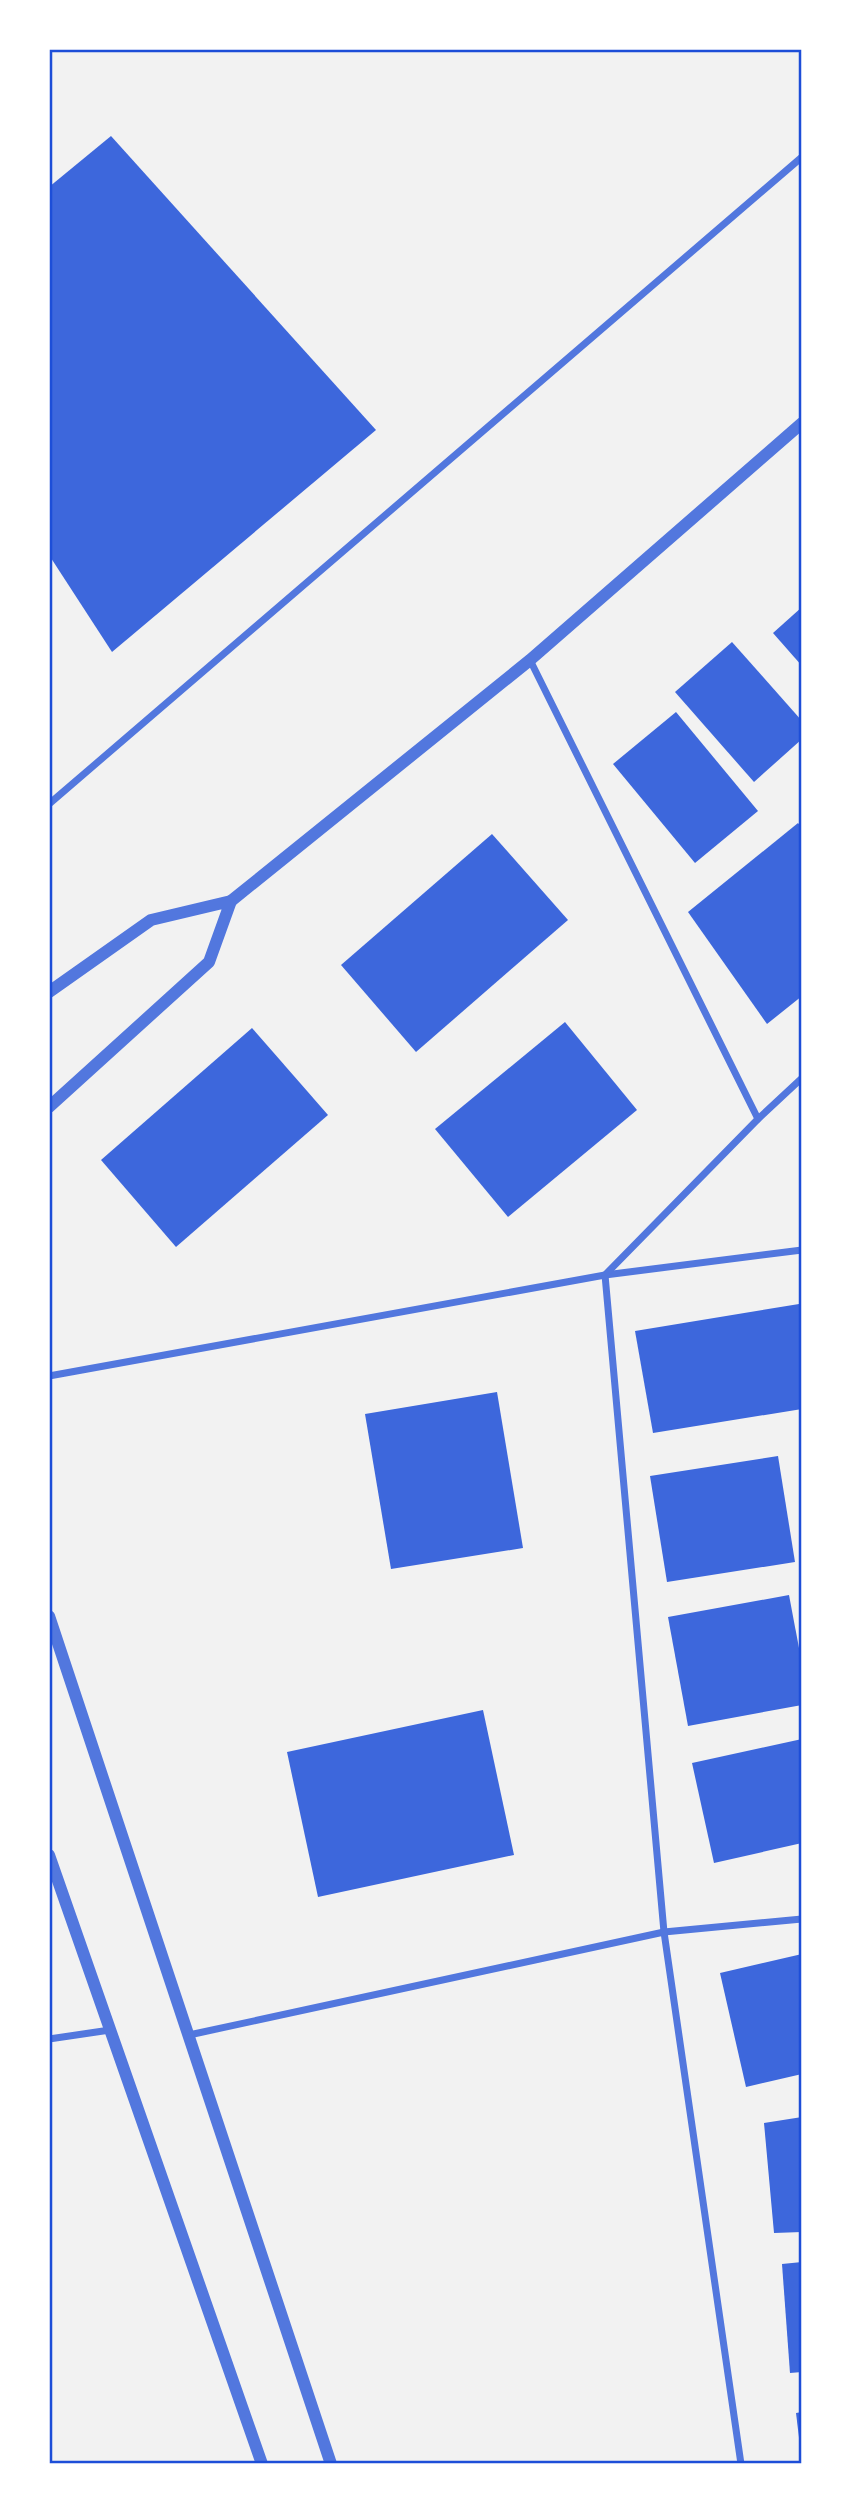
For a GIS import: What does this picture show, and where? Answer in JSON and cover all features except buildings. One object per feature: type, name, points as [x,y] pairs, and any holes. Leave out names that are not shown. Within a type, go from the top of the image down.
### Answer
[{"type":"street","points":[[49,804],[802,157]]},
{"type":"street","points":[[49,992],[151,920],[231,901],[530,660],[802,423]]},
{"type":"street","points":[[530,660],[758,1119]]},
{"type":"street","points":[[49,1107],[209,962],[231,901]]},
{"type":"street","points":[[741,2464],[664,1933],[605,1275],[758,1119],[802,1078]]},
{"type":"street","points":[[49,1376],[605,1275],[802,1250]]},
{"type":"street","points":[[49,1616],[331,2464]]},
{"type":"street","points":[[49,1855],[262,2464]]},
{"type":"street","points":[[189,2035],[664,1933],[802,1919]]},
{"type":"street","points":[[49,2039],[110,2029]]}]
